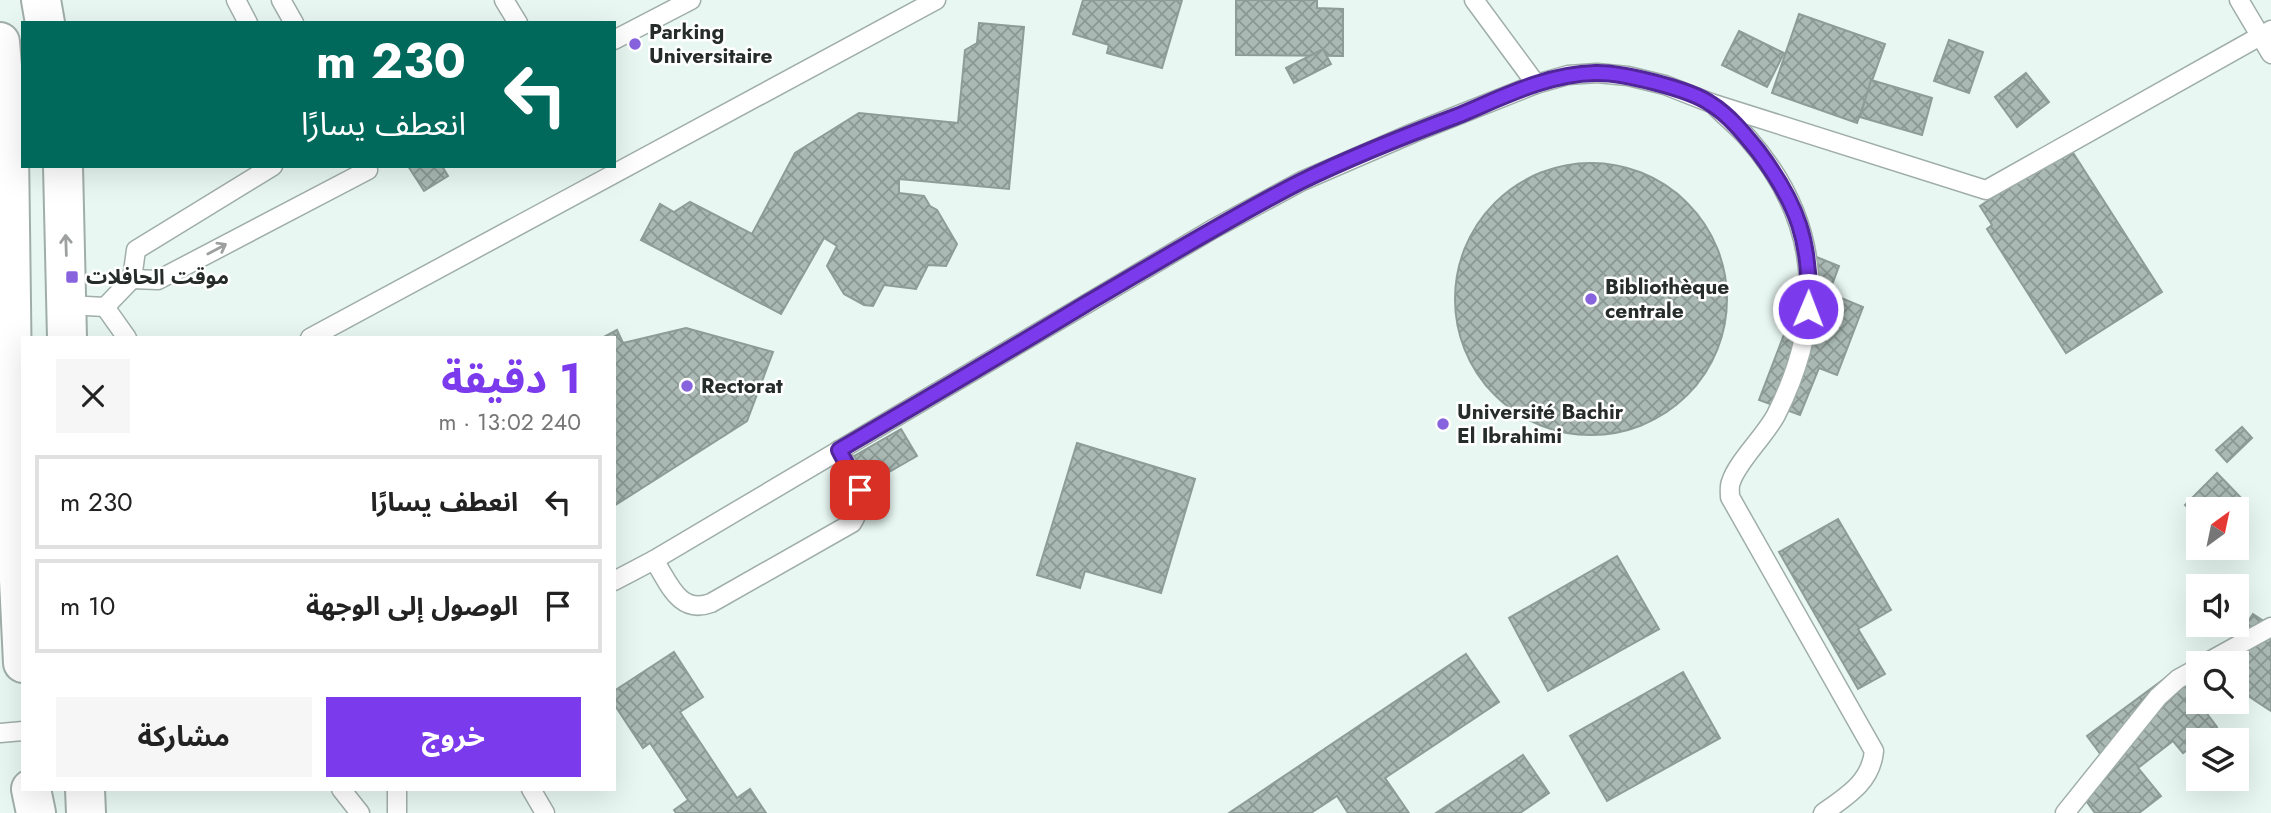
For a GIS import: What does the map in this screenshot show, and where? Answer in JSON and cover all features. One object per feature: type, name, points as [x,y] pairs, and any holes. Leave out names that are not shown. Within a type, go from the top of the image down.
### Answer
[{"type":"main road","points":[[41,0],[45,21]]},
{"type":"main road","points":[[0,41],[9,150],[13,456],[21,622]]},
{"type":"main road","points":[[62,168],[67,321]]},
{"type":"main road","points":[[31,791],[36,813]]},
{"type":"main road","points":[[85,791],[86,813]]},
{"type":"lane","points":[[236,0],[247,21]]},
{"type":"lane","points":[[281,0],[293,21]]},
{"type":"lane","points":[[504,0],[517,21]]},
{"type":"lane","points":[[616,39],[691,0]]},
{"type":"lane","points":[[314,336],[936,0]]},
{"type":"lane","points":[[1474,0],[1536,84]]},
{"type":"lane","points":[[2239,0],[2266,33],[2271,54]]},
{"type":"lane","points":[[616,581],[1213,229],[1302,181],[1536,84],[1567,75],[1597,73],[1628,76],[1665,85],[1711,103],[1986,190],[2266,33]]},
{"type":"lane","points":[[1711,103],[1746,136],[1768,165],[1801,226],[1808,257],[1807,326],[1801,355],[1775,417],[1730,482],[1730,498],[1874,751],[1873,761],[1863,781],[1854,791],[1823,813]]},
{"type":"lane","points":[[67,321],[105,307],[132,279],[136,250],[270,168]]},
{"type":"lane","points":[[132,279],[158,280],[368,168]]},
{"type":"lane","points":[[105,307],[126,336]]},
{"type":"lane","points":[[0,419],[13,456]]},
{"type":"lane","points":[[654,560],[678,598],[700,607],[852,523],[859,513],[860,490],[839,450]]},
{"type":"lane","points":[[2228,651],[2271,627]]},
{"type":"lane","points":[[2065,813],[2158,697],[2186,674]]},
{"type":"lane","points":[[0,733],[21,731]]},
{"type":"lane","points":[[343,791],[360,813]]},
{"type":"lane","points":[[397,791],[397,813]]},
{"type":"lane","points":[[532,791],[545,813]]},
{"type":"building","points":[[1083,0],[1182,0],[1162,68],[1107,53],[1109,45],[1073,34]]},
{"type":"building","points":[[1236,0],[1317,0],[1317,8],[1343,9],[1343,56],[1236,55]]},
{"type":"building","points":[[1799,14],[1885,44],[1857,123],[1772,93]]},
{"type":"building","points":[[979,23],[1024,27],[1009,189],[899,179],[899,193],[924,196],[930,206],[937,210],[957,244],[946,266],[928,265],[916,289],[884,285],[873,306],[864,305],[844,294],[827,266],[837,246],[824,238],[781,314],[641,240],[660,204],[674,212],[690,202],[752,234],[795,153],[859,113],[958,123],[965,50],[977,43]]},
{"type":"building","points":[[1739,31],[1784,53],[1767,87],[1722,65]]},
{"type":"building","points":[[1949,40],[1983,52],[1969,93],[1934,81]]},
{"type":"building","points":[[1323,49],[1331,64],[1294,83],[1286,68]]},
{"type":"building","points":[[2026,73],[2049,102],[2017,127],[1995,97]]},
{"type":"building","points":[[1871,80],[1932,98],[1922,135],[1860,117]]},
{"type":"building","points":[[2063,137],[2162,292],[2066,353],[1987,229],[1992,225],[1980,206],[1998,194],[1991,183]]},
{"type":"building","name":"Bibliothèque centrale","points":[[1591,163],[1630,169],[1655,179],[1687,203],[1704,224],[1716,247],[1724,273],[1727,299],[1721,338],[1711,363],[1687,395],[1666,412],[1643,424],[1617,432],[1591,435],[1552,429],[1527,419],[1495,395],[1478,374],[1466,351],[1458,325],[1455,299],[1461,260],[1471,235],[1495,203],[1516,186],[1539,174],[1565,166]]},
{"type":"building","points":[[409,168],[443,168],[448,176],[424,191]]},
{"type":"building","points":[[1814,256],[1839,266],[1829,293],[1863,307],[1837,375],[1819,368],[1800,415],[1759,400]]},
{"type":"building","name":"Rectorat","points":[[686,328],[773,352],[747,421],[616,505],[616,336],[606,336],[617,330],[623,343]]},
{"type":"building","points":[[2242,427],[2252,438],[2227,462],[2216,450]]},
{"type":"building","points":[[901,429],[917,456],[870,483],[854,456]]},
{"type":"building","points":[[1077,443],[1195,479],[1161,593],[1085,571],[1080,588],[1037,575]]},
{"type":"building","points":[[2217,473],[2240,497],[2193,497]]},
{"type":"building","points":[[1838,519],[1891,610],[1858,629],[1885,674],[1858,689],[1779,552]]},
{"type":"building","points":[[1617,556],[1659,629],[1548,691],[1509,618]]},
{"type":"building","points":[[2253,614],[2271,626],[2271,711],[2249,697],[2249,651],[2228,651],[2238,637],[2249,637],[2249,620]]},
{"type":"building","points":[[674,652],[703,697],[680,712],[737,798],[750,789],[766,813],[676,813],[674,810],[688,800],[650,743],[643,748],[616,707],[616,690]]},
{"type":"building","points":[[1466,654],[1499,702],[1385,778],[1409,813],[1348,813],[1337,796],[1311,813],[1229,813]]},
{"type":"building","points":[[2175,671],[2186,686],[2186,714],[2207,714],[2217,727],[2186,728],[2186,751],[2183,753],[2173,741],[2138,768],[2161,796],[2139,813],[2095,813],[2076,787],[2107,763],[2087,736]]},
{"type":"building","points":[[1683,672],[1720,738],[1607,801],[1570,736]]},
{"type":"building","points":[[1523,755],[1549,793],[1520,813],[1436,813]]},
{"type":"place","name":"Parking Universitaire","points":[[635,44]]},
{"type":"place","name":"موقت الحافلات","points":[[72,277]]},
{"type":"place","name":"Bibliothèque centrale","points":[[1591,299]]},
{"type":"place","name":"Rectorat","points":[[687,386]]},
{"type":"place","name":"Université Bachir El Ibrahimi","points":[[1443,424]]},
{"type":"route","points":[[860,490],[839,450],[1213,229],[1302,181],[1413,133],[1536,84],[1567,75],[1597,73],[1628,76],[1665,85],[1711,103],[1746,136],[1768,165],[1801,226],[1808,257],[1808,309]]}]
